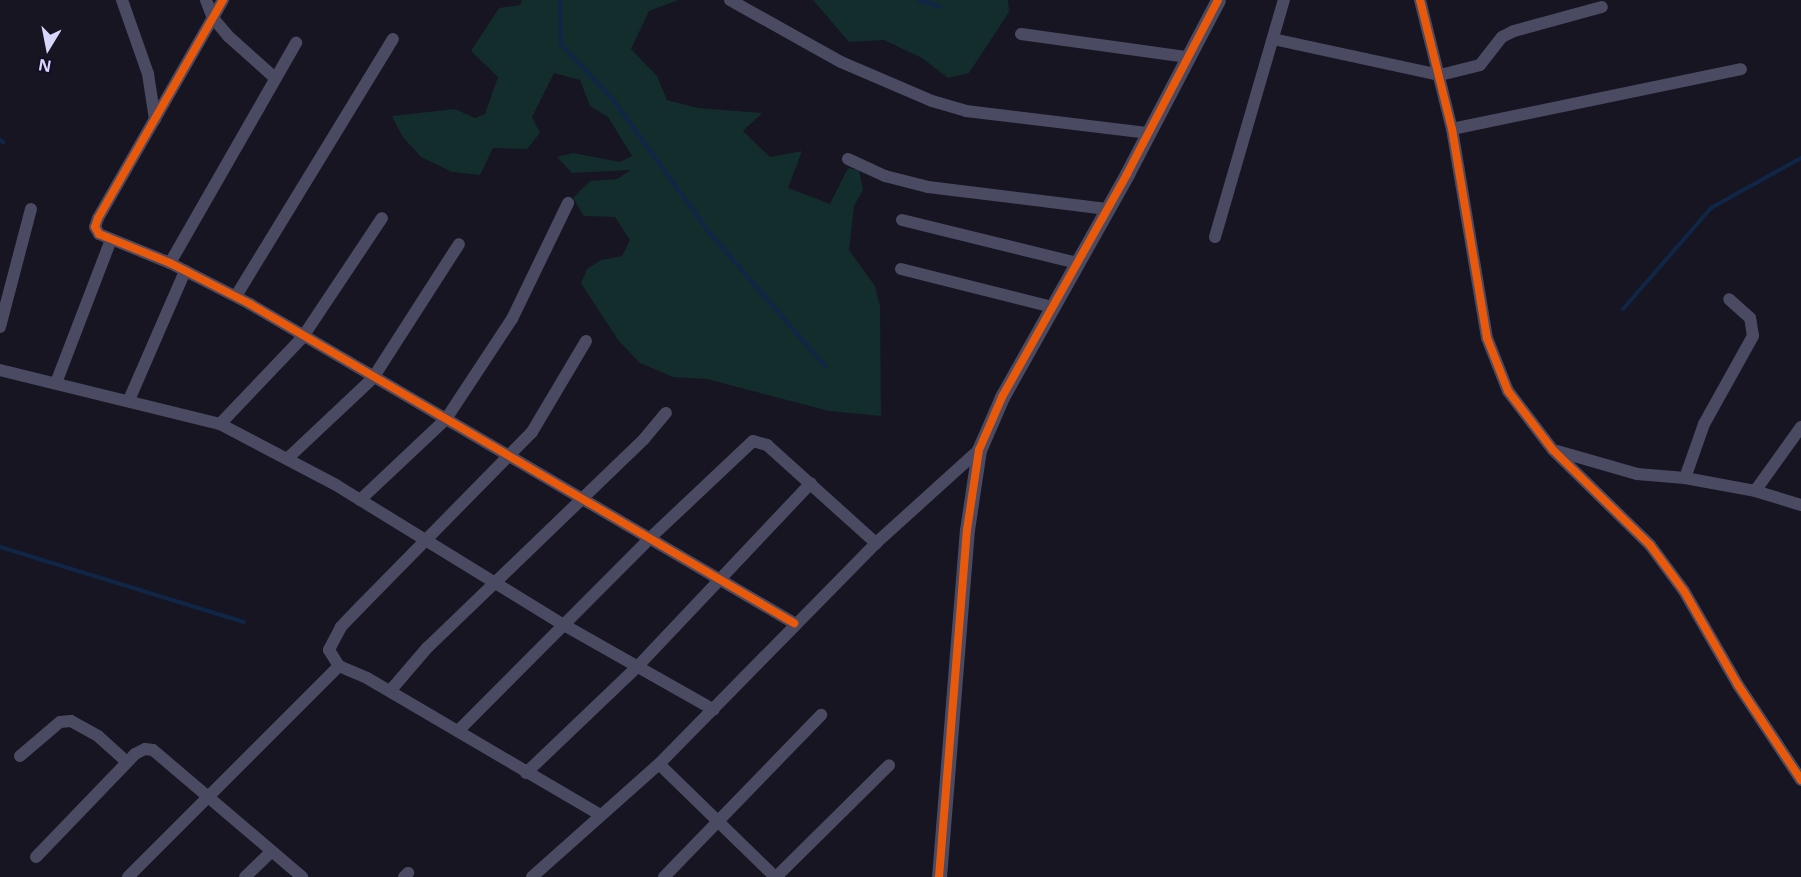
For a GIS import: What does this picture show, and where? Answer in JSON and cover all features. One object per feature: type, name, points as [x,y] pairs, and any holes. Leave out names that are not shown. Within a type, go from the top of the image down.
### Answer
[{"type":"street","points":[[122,0],[148,74],[155,123]]},
{"type":"street","points":[[206,0],[213,18],[274,78]]},
{"type":"street","points":[[223,0],[155,123],[98,218],[95,226],[99,234],[170,263],[236,296],[302,338],[446,419],[795,623]]},
{"type":"street","points":[[730,0],[841,62],[932,101],[966,111],[1147,134]]},
{"type":"street","points":[[939,877],[967,530],[978,450],[1002,397],[1107,209],[1218,0]]},
{"type":"street","points":[[1215,237],[1284,0]]},
{"type":"street","points":[[1420,0],[1452,129],[1492,354],[1508,391],[1553,450],[1650,545],[1684,591],[1738,685],[1801,780]]},
{"type":"street","points":[[1273,39],[1440,75],[1480,65],[1502,37],[1514,31],[1602,7]]},
{"type":"street","points":[[1021,34],[1187,57]]},
{"type":"street","points":[[236,296],[393,39]]},
{"type":"street","points":[[170,263],[296,43]]},
{"type":"street","points":[[1452,129],[1741,69]]},
{"type":"street","points":[[848,159],[885,176],[928,187],[1107,209]]},
{"type":"street","points":[[360,500],[446,419],[512,319],[568,203]]},
{"type":"street","points":[[0,327],[32,209]]},
{"type":"street","points":[[220,424],[302,338],[382,218]]},
{"type":"street","points":[[902,220],[1077,263]]},
{"type":"street","points":[[56,383],[111,240]]},
{"type":"street","points":[[288,458],[373,378],[459,244]]},
{"type":"street","points":[[901,268],[1052,307]]},
{"type":"street","points":[[129,400],[185,271]]},
{"type":"street","points":[[1685,478],[1704,424],[1753,336],[1750,318],[1729,299]]},
{"type":"street","points":[[586,340],[532,432],[510,457],[426,540],[332,641],[329,650],[339,666],[390,691],[599,814]]},
{"type":"street","points":[[0,370],[220,424],[288,458],[564,625],[714,710]]},
{"type":"street","points":[[390,691],[427,648],[496,583],[580,498],[644,440],[666,413]]},
{"type":"street","points":[[1755,491],[1801,427]]},
{"type":"street","points":[[458,731],[649,539],[753,441],[767,445],[811,483],[831,507],[876,543]]},
{"type":"street","points":[[532,877],[599,814],[659,764],[876,543],[978,450]]},
{"type":"street","points":[[1553,450],[1637,474],[1685,478],[1755,491],[1801,505]]},
{"type":"street","points":[[526,773],[637,667],[811,483]]},
{"type":"street","points":[[128,877],[339,666]]},
{"type":"street","points":[[664,877],[820,715]]},
{"type":"street","points":[[20,756],[60,722],[71,721],[98,736],[127,762]]},
{"type":"street","points":[[36,857],[135,754],[153,750],[270,853],[302,877]]},
{"type":"street","points":[[659,764],[775,877],[890,765]]},
{"type":"street","points":[[245,877],[270,853]]},
{"type":"green space","points":[[522,0],[678,0],[649,11],[631,49],[657,76],[667,100],[698,108],[762,113],[743,131],[770,157],[802,151],[788,188],[830,204],[848,168],[859,170],[863,190],[854,206],[849,250],[875,286],[880,306],[881,416],[829,411],[707,379],[673,377],[640,363],[618,340],[581,283],[587,269],[601,260],[622,256],[630,240],[615,217],[584,216],[573,198],[590,181],[617,179],[631,170],[572,173],[557,157],[573,153],[620,162],[632,156],[608,117],[590,106],[580,80],[554,73],[532,117],[540,133],[527,149],[493,148],[480,175],[452,172],[421,157],[402,136],[392,116],[455,109],[475,118],[485,114],[498,77],[471,51],[499,8],[520,5]]},
{"type":"green space","points":[[813,0],[1008,0],[1009,12],[969,73],[948,78],[922,58],[884,40],[849,42]]},
{"type":"waterway","points":[[560,0],[561,44],[614,101],[708,231],[825,366]]},
{"type":"waterway","points":[[919,0],[940,7]]},
{"type":"waterway","points":[[1623,309],[1711,208],[1801,158]]},
{"type":"waterway","points":[[0,547],[244,622]]},
{"type":"cycle path","points":[[223,0],[98,218],[95,227],[99,234],[170,263],[250,304],[794,623]]},
{"type":"cycle path","points":[[939,877],[967,530],[979,450],[1002,397],[1127,174],[1218,0]]},
{"type":"cycle path","points":[[1420,0],[1452,129],[1487,338],[1508,391],[1553,450],[1650,545],[1684,591],[1738,685],[1801,780]]}]
